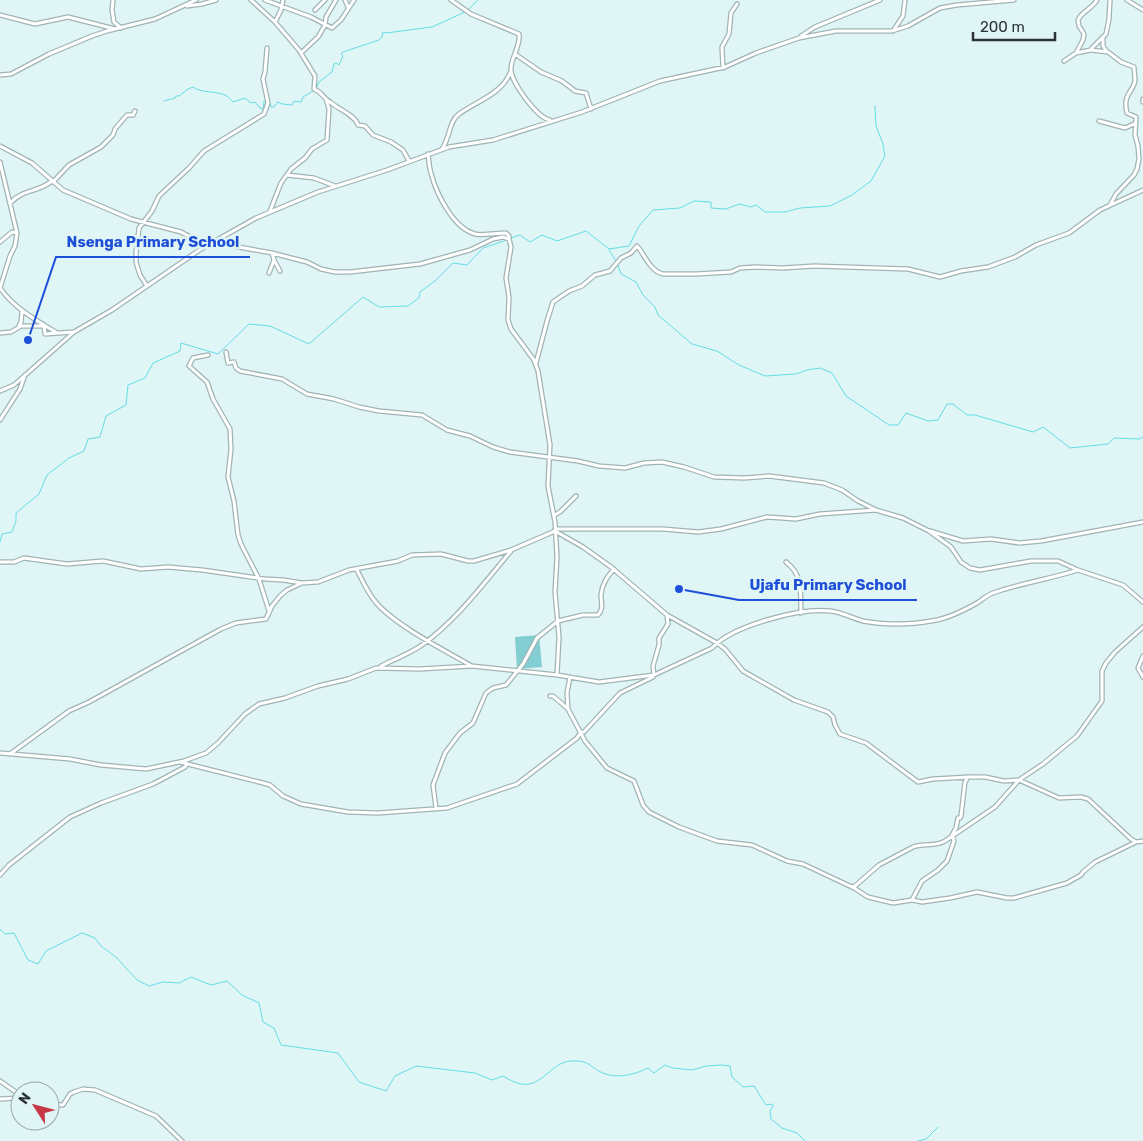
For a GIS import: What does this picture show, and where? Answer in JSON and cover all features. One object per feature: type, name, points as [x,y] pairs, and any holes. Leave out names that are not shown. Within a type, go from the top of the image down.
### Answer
[{"type":"street","points":[[113,0],[114,22],[121,28]]},
{"type":"street","points":[[0,75],[11,74],[49,54],[92,36],[155,19],[196,0]]},
{"type":"street","points":[[183,7],[216,0]]},
{"type":"street","points":[[251,0],[275,22],[301,54],[316,76],[314,89],[320,91],[326,99],[356,120],[358,125],[365,126],[373,135],[391,142],[404,151],[409,161]]},
{"type":"street","points":[[265,0],[311,17],[325,25],[335,27],[354,0]]},
{"type":"street","points":[[275,22],[283,0]]},
{"type":"street","points":[[315,10],[325,0]]},
{"type":"street","points":[[301,54],[318,37],[325,25],[326,17],[336,0]]},
{"type":"street","points":[[345,0],[349,7]]},
{"type":"street","points":[[442,149],[456,116],[495,90],[507,79],[520,38],[517,32],[471,14],[451,0]]},
{"type":"street","points":[[799,38],[815,27],[880,0]]},
{"type":"street","points":[[892,32],[903,16],[905,0]]},
{"type":"street","points":[[0,392],[14,386],[25,374],[74,332],[106,314],[211,242],[270,212],[335,186],[387,170],[442,149],[456,145],[493,140],[591,109],[660,80],[723,68],[756,53],[799,38],[836,31],[892,32],[908,26],[940,8],[957,4],[1014,0]]},
{"type":"street","points":[[1076,53],[1084,34],[1078,26],[1078,20],[1081,15],[1092,8],[1097,0]]},
{"type":"street","points":[[1106,52],[1103,46],[1108,26],[1110,0]]},
{"type":"street","points":[[1127,0],[1143,10]]},
{"type":"street","points":[[723,68],[722,47],[728,38],[731,13],[737,4]]},
{"type":"street","points":[[0,15],[35,24],[68,17],[115,29]]},
{"type":"street","points":[[1091,50],[1104,37]]},
{"type":"street","points":[[147,286],[140,276],[136,262],[138,236],[143,222],[152,211],[159,196],[190,168],[204,150],[266,111],[268,103],[263,79],[267,48]]},
{"type":"street","points":[[1064,61],[1076,53],[1091,50],[1106,52],[1121,62],[1134,67],[1134,82],[1126,97],[1126,107],[1127,113],[1136,116],[1135,134],[1139,162],[1135,173],[1122,186],[1110,205]]},
{"type":"street","points":[[515,54],[551,78],[562,81],[575,91],[586,93],[591,109]]},
{"type":"street","points":[[511,70],[512,78],[526,98],[544,118],[553,120]]},
{"type":"street","points":[[270,212],[281,183],[291,169],[305,158],[312,149],[327,140],[329,109],[326,99]]},
{"type":"street","points":[[10,203],[19,194],[44,187],[53,182],[69,165],[101,147],[113,135],[115,128],[127,115],[133,116],[135,111]]},
{"type":"street","points":[[1098,121],[1126,128],[1136,123]]},
{"type":"street","points":[[1138,146],[1142,143]]},
{"type":"street","points":[[0,146],[32,163],[63,190],[131,219],[181,232],[200,242],[211,242],[272,253],[307,262],[329,271],[350,272],[420,264],[470,250],[490,240],[503,237],[509,238]]},
{"type":"street","points":[[428,154],[431,175],[444,204],[454,219],[473,233],[481,235],[506,233],[509,236],[511,247],[506,278],[509,297],[508,320],[511,328],[536,363],[540,377],[551,458],[548,486],[555,515],[557,557],[555,592],[559,645],[557,675]]},
{"type":"street","points":[[0,162],[17,233],[15,246],[0,287],[22,311],[57,333]]},
{"type":"street","points":[[287,175],[314,178],[335,186]]},
{"type":"street","points":[[0,193],[6,189]]},
{"type":"street","points":[[536,363],[553,302],[569,291],[582,286],[595,275],[610,271],[617,262],[637,246],[647,262],[658,273],[663,274],[731,272],[743,268],[764,266],[783,268],[850,266],[879,270],[911,270],[938,277],[988,267],[1015,257],[1036,245],[1069,233],[1091,215],[1143,190]]},
{"type":"street","points":[[0,242],[12,232],[17,233]]},
{"type":"street","points":[[272,253],[280,271]]},
{"type":"street","points":[[269,273],[274,260]]},
{"type":"street","points":[[0,333],[11,332],[18,327],[21,322],[22,311]]},
{"type":"street","points":[[18,327],[44,326],[45,334],[74,332]]},
{"type":"street","points":[[226,352],[227,362],[234,362],[239,371],[285,380],[307,394],[376,410],[422,415],[447,430],[470,436],[510,452],[613,468],[662,462],[714,477],[744,478],[769,476],[824,483],[842,490],[858,502],[876,510],[903,518],[929,531],[951,547],[965,565],[973,569],[980,570],[1031,561],[1058,561],[1078,570],[1123,585],[1143,602]]},
{"type":"street","points":[[208,355],[193,358],[189,366],[207,382],[230,429],[231,450],[228,478],[234,501],[238,535],[260,579],[269,611]]},
{"type":"street","points":[[0,420],[20,389],[25,374]]},
{"type":"street","points":[[555,515],[576,496]]},
{"type":"street","points":[[0,562],[14,562],[24,558],[67,564],[102,561],[144,569],[168,567],[202,570],[302,583],[316,582],[356,569],[398,561],[412,556],[441,554],[471,561],[512,550],[555,530],[663,529],[698,532],[721,529],[767,517],[796,519],[820,514],[876,510]]},
{"type":"street","points":[[929,531],[963,541],[992,539],[1019,543],[1041,541],[1143,522]]},
{"type":"street","points":[[555,530],[614,569],[668,615],[723,647],[743,671],[794,700],[828,712],[833,717],[840,734],[866,743],[918,782],[932,779],[969,777],[986,777],[1004,782],[1019,780],[1059,798],[1081,797],[1088,799],[1131,840],[1136,842]]},
{"type":"street","points":[[0,753],[70,759],[138,769],[196,757],[211,750],[245,714],[259,704],[286,698],[312,688],[348,679],[378,668],[415,650],[464,606],[512,550]]},
{"type":"street","points":[[786,562],[795,570],[798,576],[801,613]]},
{"type":"street","points":[[356,569],[378,605],[399,622],[472,666]]},
{"type":"street","points":[[436,808],[433,788],[434,778],[447,748],[460,733],[473,723],[486,693],[493,688],[506,685],[516,670],[523,664],[537,638],[558,621],[598,615],[602,609],[601,596],[604,582],[614,569]]},
{"type":"street","points":[[378,668],[420,670],[472,666],[557,675],[599,682],[654,675],[712,648],[717,643],[760,622],[801,613],[821,611],[832,611],[870,622],[906,623],[932,621],[966,609],[991,593],[1078,570]]},
{"type":"street","points":[[10,754],[73,708],[89,702],[229,625],[266,619],[269,611],[283,593],[302,583]]},
{"type":"street","points":[[654,675],[653,666],[659,638],[667,626],[668,615]]},
{"type":"street","points":[[850,887],[855,886],[879,865],[913,847],[941,844],[995,807],[1019,780],[1049,760],[1083,729],[1102,701],[1102,671],[1106,664],[1115,652],[1143,627]]},
{"type":"street","points":[[1143,656],[1138,668],[1143,678]]},
{"type":"street","points":[[178,762],[267,784],[282,796],[304,804],[353,812],[378,813],[450,808],[516,784],[577,738],[581,732],[584,732],[620,693],[638,686],[660,672]]},
{"type":"street","points":[[568,708],[567,693],[570,677]]},
{"type":"street","points":[[550,696],[553,696],[568,708],[590,748],[607,768],[634,781],[643,805],[649,812],[679,827],[716,841],[749,844],[787,861],[803,864],[868,897],[893,902],[940,900],[977,892],[1007,898],[1019,897],[1067,883],[1081,875],[1095,862],[1143,840]]},
{"type":"street","points":[[0,875],[70,817],[101,803],[153,784],[187,764]]},
{"type":"street","points":[[912,900],[922,881],[939,870],[947,862],[954,841],[952,836],[956,828],[957,819],[961,816],[965,782],[969,777]]},
{"type":"street","points":[[0,1080],[10,1088]]},
{"type":"street","points":[[60,1105],[63,1105],[70,1094],[77,1090],[95,1090],[156,1116],[182,1141]]},
{"type":"shaded area","points":[[539,635],[542,667],[517,669],[515,637]]},
{"type":"waterway","points":[[468,10],[478,0]]},
{"type":"waterway","points":[[270,103],[271,107],[274,107],[278,102],[292,105],[294,101],[301,102],[303,97],[316,89],[319,82],[332,72],[334,64],[339,65],[343,52],[379,40],[383,32],[432,27],[465,12]]},
{"type":"waterway","points":[[164,101],[175,98],[193,87],[201,91],[223,94],[233,102],[245,98],[251,103],[255,102],[263,109],[264,101],[266,102]]},
{"type":"waterway","points":[[511,238],[520,235],[530,242],[542,235],[557,241],[586,231],[609,249],[629,246],[639,226],[653,210],[680,208],[694,201],[711,202],[711,208],[726,209],[739,204],[751,207],[756,205],[765,212],[785,212],[800,208],[830,206],[852,195],[871,181],[885,156],[883,144],[876,126],[875,106]]},
{"type":"waterway","points":[[0,542],[2,534],[12,532],[16,521],[16,513],[39,494],[47,475],[69,458],[84,451],[88,439],[100,437],[106,416],[126,405],[128,385],[145,378],[153,363],[180,351],[181,343],[218,354],[249,324],[270,326],[309,344],[363,297],[379,307],[408,306],[419,298],[420,292],[435,281],[453,263],[467,265],[483,248],[507,240]]},
{"type":"waterway","points":[[609,250],[616,261]]},
{"type":"waterway","points":[[618,265],[621,274],[636,282],[643,295],[655,307],[658,315],[692,344],[717,351],[739,365],[765,376],[796,374],[820,368],[832,373],[846,396],[889,425],[898,425],[906,413],[928,421],[938,420],[947,404],[953,404],[967,415],[975,415],[1033,432],[1043,427],[1070,448],[1108,444],[1114,438],[1139,439],[1143,437]]},
{"type":"waterway","points":[[0,929],[5,934],[14,933],[28,960],[38,964],[46,951],[82,933],[95,938],[137,980],[149,986],[163,982],[179,983],[191,977],[211,985],[227,981],[242,995],[259,1003],[263,1022],[274,1028],[281,1045],[338,1053],[359,1082],[386,1091],[395,1076],[416,1066],[475,1073],[492,1080],[503,1076],[516,1083],[528,1084],[541,1079],[564,1062],[571,1061],[589,1064],[598,1071],[614,1076],[637,1073],[648,1068],[654,1073],[665,1065],[692,1070],[706,1066],[722,1065],[730,1066],[732,1077],[743,1087],[754,1086],[766,1105],[772,1104],[773,1106],[770,1111],[771,1119],[782,1128],[797,1133],[805,1141]]},
{"type":"waterway","points":[[918,1141],[926,1139],[938,1127]]},
{"type":"place","name":"Nsenga Primary School","points":[[28,340]]},
{"type":"place","name":"Ujafu Primary School","points":[[679,589]]}]
